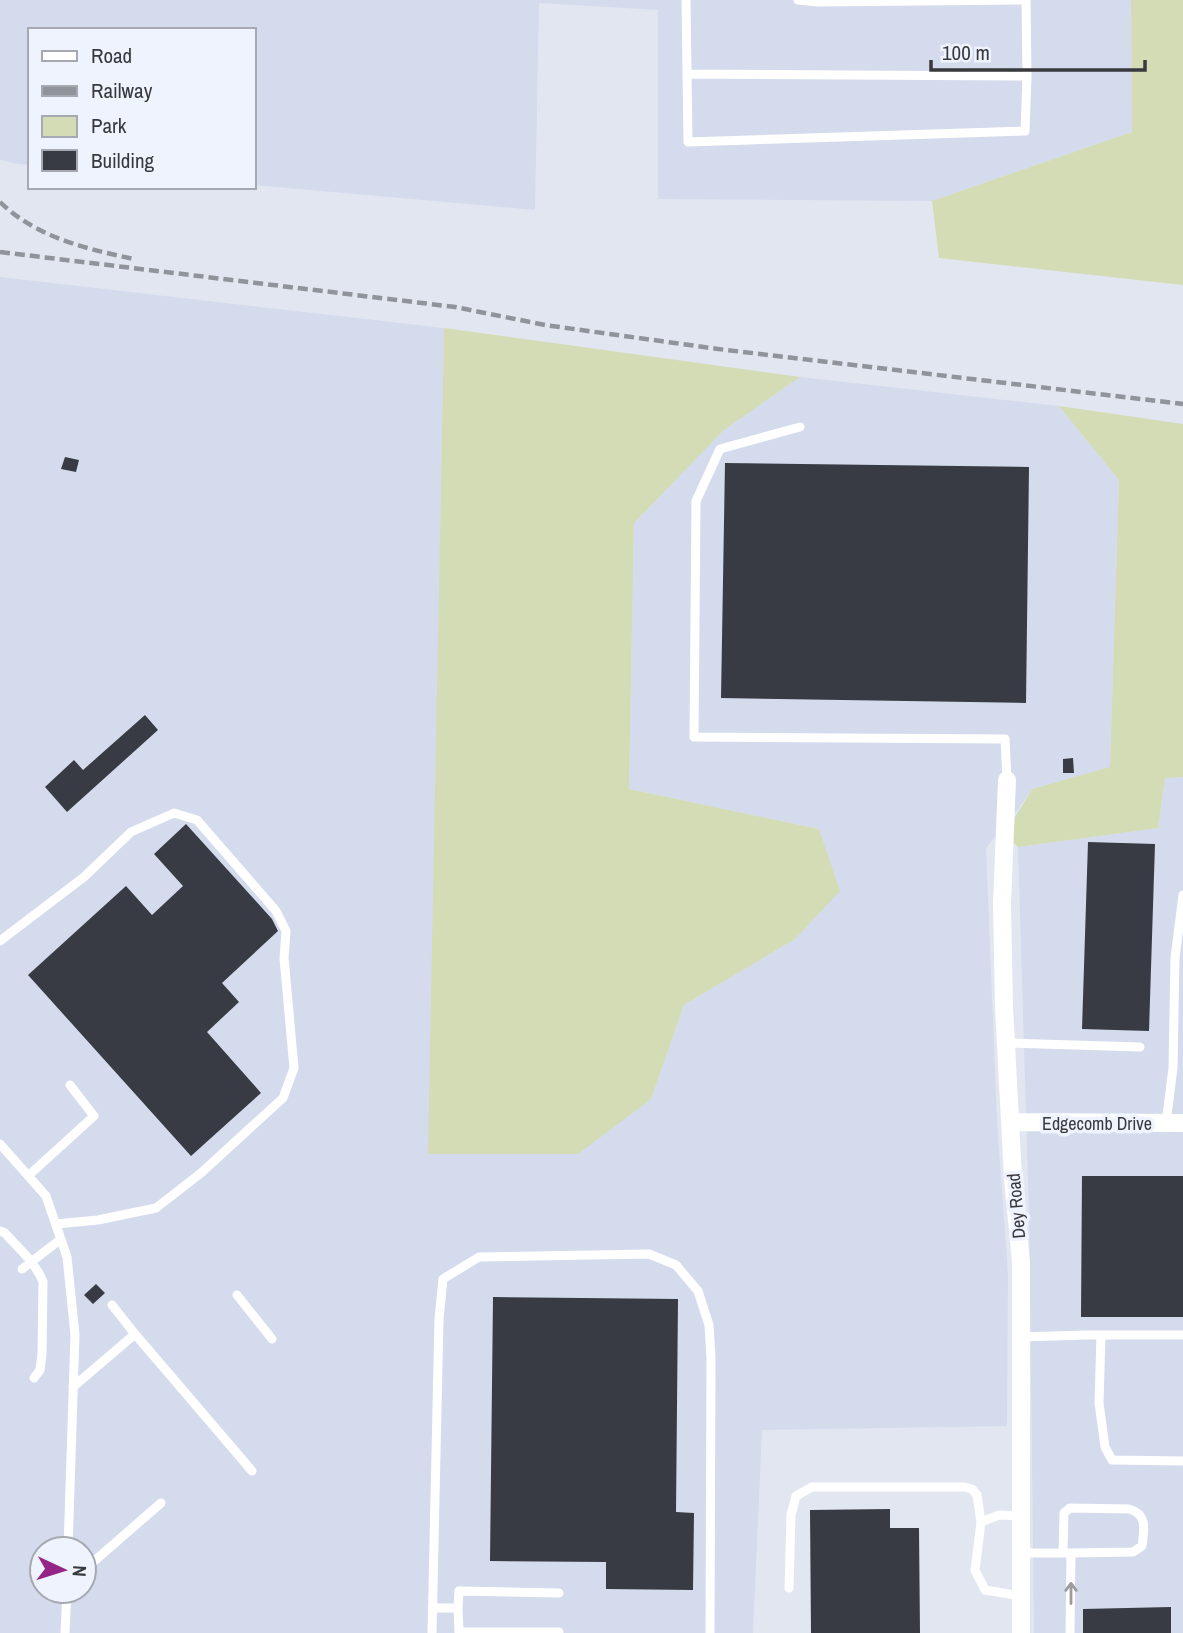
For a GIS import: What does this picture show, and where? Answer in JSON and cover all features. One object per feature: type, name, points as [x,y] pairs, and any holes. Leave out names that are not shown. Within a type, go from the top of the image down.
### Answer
[{"type":"street","name":"Dey Road","points":[[1007,780],[1002,904],[1010,1122],[1021,1262],[1021,1633]]},
{"type":"street","name":"Edgecomb Drive","points":[[1010,1122],[1175,1123]]},
{"type":"lane","points":[[686,0],[688,142],[1025,131],[1026,0],[798,0]]},
{"type":"lane","points":[[688,74],[1027,76]]},
{"type":"lane","points":[[800,427],[720,449],[696,501],[694,737],[1005,739],[1007,780]]},
{"type":"lane","points":[[0,941],[84,877],[131,832],[174,813],[197,820],[276,911],[286,931],[284,958],[294,1068],[283,1098],[201,1173],[156,1208],[98,1220],[56,1224]]},
{"type":"lane","points":[[1175,1123],[1175,958],[1183,895]]},
{"type":"lane","points":[[1006,1044],[1140,1047]]},
{"type":"lane","points":[[28,1176],[94,1116],[70,1085]]},
{"type":"lane","points":[[2,1151],[46,1196],[67,1257],[75,1335],[68,1535]]},
{"type":"lane","points":[[0,1231],[5,1233],[31,1262],[43,1282],[42,1354],[40,1370],[34,1378]]},
{"type":"lane","points":[[22,1269],[61,1239]]},
{"type":"lane","points":[[432,1633],[439,1319],[443,1279],[479,1257],[649,1254],[676,1265],[698,1291],[709,1325],[710,1633]]},
{"type":"lane","points":[[237,1295],[272,1339]]},
{"type":"lane","points":[[112,1305],[252,1471]]},
{"type":"lane","points":[[73,1387],[135,1334]]},
{"type":"lane","points":[[1101,1335],[1099,1403],[1105,1447],[1112,1460],[1183,1461]]},
{"type":"lane","points":[[1021,1337],[1183,1335]]},
{"type":"lane","points":[[789,1588],[791,1515],[796,1496],[812,1487],[964,1487],[972,1489],[977,1495],[981,1522],[975,1570],[985,1590],[1021,1596]]},
{"type":"lane","points":[[98,1558],[161,1503]]},
{"type":"lane","points":[[1021,1553],[1067,1553],[1133,1552],[1142,1546],[1144,1527],[1141,1516],[1137,1511],[1129,1509],[1070,1508],[1064,1513],[1067,1553],[1070,1633]]},
{"type":"lane","points":[[981,1522],[999,1515],[1021,1516]]},
{"type":"lane","points":[[559,1593],[459,1591],[458,1608],[459,1632],[559,1632]]},
{"type":"lane","points":[[65,1633],[66,1605]]},
{"type":"lane","points":[[433,1608],[458,1608]]},
{"type":"shaded area","points":[[0,0],[1131,0],[1132,132],[932,201],[658,199],[658,10],[539,3],[535,210],[256,185],[256,28],[28,28],[28,165],[0,160]]},
{"type":"shaded area","points":[[0,277],[444,328],[429,1154],[651,1099],[684,1005],[795,939],[819,829],[629,789],[634,523],[724,430],[800,377],[1059,406],[1119,480],[1110,767],[1032,789],[986,848],[997,1121],[1008,1274],[1007,1426],[762,1430],[753,1633],[0,1633]]},
{"type":"shaded area","points":[[1183,777],[1183,1633],[1034,1633],[1029,1213],[1018,847],[1158,828],[1165,778]]},
{"type":"green space","points":[[1131,0],[1183,0],[1183,285],[939,258],[932,201],[1132,132]]},
{"type":"green space","points":[[444,328],[800,377],[724,430],[634,523],[629,789],[819,829],[840,891],[795,939],[684,1005],[651,1099],[578,1154],[428,1154]]},
{"type":"green space","points":[[1059,406],[1183,424],[1183,777],[1165,778],[1158,828],[1018,847],[1005,834],[1032,789],[1110,767],[1119,480]]},
{"type":"building","points":[[65,457],[79,460],[76,472],[61,469]]},
{"type":"building","points":[[725,463],[1029,467],[1026,703],[721,698]]},
{"type":"building","points":[[145,715],[158,730],[67,812],[45,787],[74,760],[83,770]]},
{"type":"building","points":[[1073,758],[1074,773],[1063,773],[1063,759]]},
{"type":"building","points":[[186,824],[272,919],[278,931],[222,983],[239,1002],[207,1032],[261,1093],[191,1156],[28,975],[126,886],[152,915],[183,886],[154,854]]},
{"type":"building","points":[[1088,842],[1155,844],[1149,1031],[1082,1029]]},
{"type":"building","points":[[1082,1176],[1183,1176],[1183,1317],[1081,1317]]},
{"type":"building","points":[[96,1284],[105,1293],[93,1304],[84,1295]]},
{"type":"building","points":[[493,1297],[678,1299],[676,1512],[694,1513],[693,1590],[606,1589],[606,1562],[490,1561]]},
{"type":"building","points":[[890,1509],[890,1528],[919,1528],[920,1633],[811,1633],[810,1510]]},
{"type":"building","points":[[1171,1607],[1171,1633],[1083,1633],[1083,1609]]},
{"type":"railway","points":[[0,202],[29,224],[62,240],[134,259]]},
{"type":"railway","points":[[0,252],[455,307],[545,325],[718,349],[1183,404]]}]
